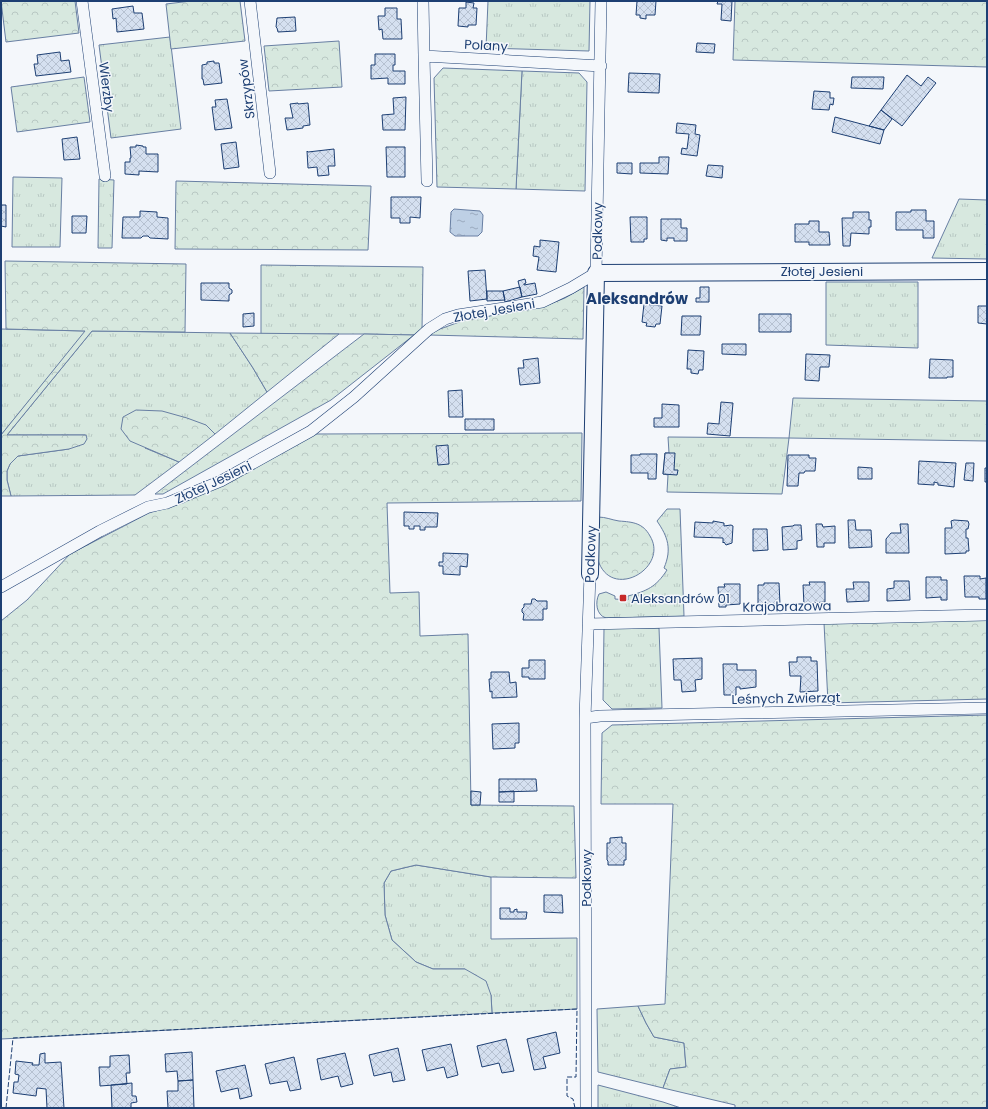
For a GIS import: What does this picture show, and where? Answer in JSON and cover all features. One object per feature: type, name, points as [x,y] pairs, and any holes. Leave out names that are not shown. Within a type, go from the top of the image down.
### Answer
[{"type":"street","name":"Wierzby","points":[[82,1],[105,176]]},
{"type":"street","name":"Skrzypów","points":[[250,1],[270,173]]},
{"type":"street","points":[[423,1],[427,181]]},
{"type":"street","name":"Podkowy","points":[[586,1108],[585,718],[590,574],[602,1]]},
{"type":"street","name":"Polany","points":[[424,56],[601,66]]},
{"type":"street","name":"Złotej Jesieni","points":[[1,587],[100,531],[148,507],[167,503],[221,481],[311,432],[354,397],[429,329],[445,319],[458,315],[542,302],[571,288],[596,272],[987,271]]},
{"type":"street","name":"Krajobrazowa","points":[[588,624],[987,615]]},
{"type":"street","name":"Leśnych Zwierząt","points":[[585,718],[600,716],[987,708]]},
{"type":"green space","points":[[1,1],[75,1],[79,33],[6,42]]},
{"type":"green space","points":[[191,1],[240,1],[245,41],[171,49],[166,4]]},
{"type":"green space","points":[[488,1],[590,1],[589,51],[486,48]]},
{"type":"green space","points":[[735,1],[987,1],[987,67],[733,60]]},
{"type":"green space","points":[[170,37],[181,129],[111,138],[99,45]]},
{"type":"green space","points":[[339,41],[342,87],[269,91],[264,46]]},
{"type":"green space","points":[[443,68],[522,71],[516,189],[437,187],[434,78]]},
{"type":"green space","points":[[522,71],[579,73],[587,82],[585,191],[516,189]]},
{"type":"green space","points":[[84,77],[90,122],[17,132],[11,87]]},
{"type":"green space","points":[[13,177],[62,178],[60,247],[12,247]]},
{"type":"green space","points":[[99,179],[114,180],[112,248],[98,248]]},
{"type":"green space","points":[[176,181],[371,186],[368,250],[175,249]]},
{"type":"green space","points":[[959,199],[987,200],[987,259],[932,258]]},
{"type":"green space","points":[[5,261],[186,264],[185,332],[92,331],[7,435],[86,435],[87,439],[84,444],[69,449],[18,456],[10,464],[7,471],[7,480],[11,496],[1,496],[1,435],[85,331],[6,329]]},
{"type":"green space","points":[[261,265],[423,267],[422,330],[414,335],[261,334]]},
{"type":"green space","points":[[826,282],[918,282],[918,348],[826,345]]},
{"type":"green space","points":[[584,287],[583,339],[429,335],[440,329],[462,321],[545,306],[565,298]]},
{"type":"green space","points":[[1,329],[86,331],[1,435]]},
{"type":"green space","points":[[92,331],[230,333],[267,392],[215,434],[206,425],[145,448],[179,462],[135,495],[11,496],[7,480],[7,471],[10,464],[18,456],[69,449],[85,435],[7,435]]},
{"type":"green space","points":[[230,333],[339,334],[267,392]]},
{"type":"green space","points":[[364,334],[414,335],[331,400],[163,494],[155,494]]},
{"type":"green space","points":[[793,398],[987,401],[987,441],[789,438]]},
{"type":"green space","points":[[136,410],[162,411],[187,418],[206,425],[215,434],[179,462],[130,441],[121,429],[123,417]]},
{"type":"green space","points":[[582,433],[581,501],[387,503],[390,593],[419,592],[420,636],[468,634],[471,805],[574,806],[576,878],[491,877],[416,865],[391,871],[384,883],[385,915],[392,940],[416,962],[433,969],[465,969],[486,981],[491,995],[492,1013],[1,1039],[1,621],[27,600],[70,554],[149,513],[183,503],[315,434]]},
{"type":"green space","points":[[668,437],[789,438],[782,494],[667,492],[668,475],[663,474],[665,453],[669,453]]},
{"type":"green space","points":[[667,509],[680,509],[684,616],[606,618],[600,614],[597,608],[599,594],[606,592],[615,596],[615,599],[628,600],[628,596],[650,588],[659,581],[667,570],[664,568],[668,555],[668,543],[664,532],[657,521]]},
{"type":"green space","points":[[598,517],[633,523],[644,528],[650,536],[654,548],[652,558],[646,568],[637,575],[627,579],[616,579],[606,574],[598,560]]},
{"type":"green space","points":[[987,620],[987,699],[828,703],[824,623]]},
{"type":"green space","points":[[604,628],[659,628],[662,708],[612,709],[603,700]]},
{"type":"green space","points":[[987,715],[987,1108],[735,1108],[735,1105],[663,1088],[670,1069],[686,1067],[684,1043],[654,1037],[638,1006],[665,1004],[673,804],[601,804],[602,733],[612,725]]},
{"type":"green space","points":[[416,865],[491,877],[491,939],[577,938],[577,1009],[492,1013],[491,995],[465,969],[433,969],[416,962],[392,940],[385,915],[384,883],[391,871]]},
{"type":"green space","points":[[638,1006],[654,1037],[684,1043],[686,1067],[670,1069],[663,1088],[598,1072],[597,1009]]},
{"type":"green space","points":[[598,1085],[663,1102],[681,1108],[598,1108]]},
{"type":"water","points":[[454,209],[480,211],[483,215],[482,232],[478,236],[455,236],[450,232],[451,212]]},
{"type":"building","points":[[637,1],[656,1],[655,15],[646,15],[646,19],[640,18],[640,15],[636,15]]},
{"type":"building","points":[[718,1],[732,1],[731,21],[721,20],[722,4],[717,4]]},
{"type":"building","points":[[466,2],[474,3],[473,8],[477,8],[476,25],[468,25],[468,27],[458,26],[459,8],[466,8]]},
{"type":"building","points":[[133,6],[134,13],[142,13],[144,29],[117,32],[116,18],[113,19],[112,9]]},
{"type":"building","points":[[385,8],[397,8],[397,19],[401,19],[402,39],[383,39],[382,29],[379,30],[378,16],[385,16]]},
{"type":"building","points":[[295,17],[296,31],[278,32],[276,27],[277,18]]},
{"type":"building","points":[[697,43],[715,44],[714,53],[696,52]]},
{"type":"building","points":[[60,52],[61,61],[69,60],[71,72],[36,76],[34,64],[38,64],[37,55]]},
{"type":"building","points":[[375,54],[395,54],[395,65],[393,65],[393,71],[405,71],[405,84],[388,84],[388,78],[371,79],[371,65],[375,65]]},
{"type":"building","points":[[214,61],[214,63],[219,63],[222,83],[204,85],[202,79],[202,65],[207,64],[207,62]]},
{"type":"building","points":[[629,73],[660,74],[659,93],[628,92]]},
{"type":"building","points":[[907,75],[921,86],[928,77],[936,83],[902,126],[881,110]]},
{"type":"building","points":[[852,77],[884,77],[883,89],[851,88]]},
{"type":"building","points":[[814,91],[830,92],[830,98],[834,98],[833,105],[830,104],[829,110],[812,109]]},
{"type":"building","points":[[406,97],[405,130],[383,130],[382,115],[394,114],[393,98]]},
{"type":"building","points":[[227,99],[232,128],[215,130],[212,107],[216,107],[215,100]]},
{"type":"building","points":[[308,103],[310,125],[303,126],[303,128],[287,130],[285,118],[293,118],[290,104]]},
{"type":"building","points":[[881,110],[892,119],[884,130],[869,126]]},
{"type":"building","points":[[835,117],[884,130],[880,144],[832,132]]},
{"type":"building","points":[[677,123],[696,125],[695,134],[700,135],[697,156],[681,154],[682,148],[687,149],[689,134],[676,133]]},
{"type":"building","points":[[77,137],[80,159],[64,160],[62,139]]},
{"type":"building","points":[[236,142],[239,167],[224,169],[221,144]]},
{"type":"building","points":[[136,145],[146,147],[146,154],[158,154],[158,172],[139,171],[139,175],[125,174],[125,162],[130,162],[131,158],[130,147],[136,147]]},
{"type":"building","points":[[386,147],[405,147],[405,177],[387,177]]},
{"type":"building","points":[[334,149],[335,166],[328,166],[329,175],[318,176],[317,167],[308,168],[307,151]]},
{"type":"building","points":[[659,157],[669,157],[668,174],[640,173],[640,163],[659,163]]},
{"type":"building","points":[[617,163],[632,163],[632,174],[617,173]]},
{"type":"building","points":[[708,165],[723,166],[722,178],[706,176]]},
{"type":"building","points":[[391,197],[421,197],[420,218],[410,217],[410,223],[400,223],[400,218],[391,218]]},
{"type":"building","points":[[1,205],[6,205],[6,227],[1,226]]},
{"type":"building","points":[[911,210],[926,210],[926,221],[934,221],[934,238],[923,238],[923,230],[896,230],[896,212],[911,212]]},
{"type":"building","points":[[140,211],[157,212],[157,217],[168,218],[168,239],[150,238],[148,236],[143,236],[141,238],[122,238],[123,217],[140,217]]},
{"type":"building","points":[[853,212],[869,212],[871,227],[869,227],[869,234],[851,233],[850,246],[843,246],[842,218],[853,218]]},
{"type":"building","points":[[72,216],[87,216],[86,233],[72,233]]},
{"type":"building","points":[[630,217],[647,217],[647,239],[644,239],[644,242],[631,242]]},
{"type":"building","points":[[661,219],[681,219],[681,228],[687,228],[687,241],[674,241],[674,238],[667,238],[667,241],[661,240]]},
{"type":"building","points":[[809,221],[819,221],[819,232],[829,232],[830,245],[809,245],[809,242],[795,242],[795,224],[809,224]]},
{"type":"building","points":[[540,240],[559,242],[556,272],[537,270],[539,257],[533,256],[534,246],[540,247]]},
{"type":"building","points":[[485,270],[487,299],[470,301],[468,271]]},
{"type":"building","points":[[525,279],[526,283],[524,285],[535,283],[537,294],[522,297],[518,281]]},
{"type":"building","points":[[201,283],[229,283],[229,288],[232,290],[232,293],[229,295],[229,301],[201,300]]},
{"type":"building","points":[[520,287],[522,297],[505,302],[503,291]]},
{"type":"building","points":[[700,287],[709,287],[709,302],[696,302],[696,298],[700,298]]},
{"type":"building","points":[[487,291],[503,291],[505,300],[487,301]]},
{"type":"building","points":[[644,304],[662,306],[660,324],[656,324],[655,327],[646,326],[647,323],[642,322]]},
{"type":"building","points":[[978,306],[987,306],[987,324],[978,323]]},
{"type":"building","points":[[254,313],[254,326],[243,327],[243,314]]},
{"type":"building","points":[[759,314],[791,314],[791,332],[759,332]]},
{"type":"building","points":[[682,316],[701,316],[700,335],[681,335]]},
{"type":"building","points":[[722,344],[746,344],[746,355],[722,354]]},
{"type":"building","points":[[688,350],[704,351],[703,370],[699,370],[698,374],[691,373],[691,369],[687,369]]},
{"type":"building","points":[[806,354],[830,355],[829,367],[820,367],[819,381],[805,380]]},
{"type":"building","points":[[538,358],[540,383],[520,385],[518,368],[524,368],[523,360]]},
{"type":"building","points":[[930,359],[953,360],[953,377],[929,378]]},
{"type":"building","points":[[462,390],[463,417],[449,417],[448,391]]},
{"type":"building","points":[[721,402],[733,403],[730,436],[707,434],[708,423],[719,424]]},
{"type":"building","points":[[662,404],[679,405],[679,427],[654,427],[654,418],[662,418]]},
{"type":"building","points":[[465,419],[494,419],[494,430],[465,430]]},
{"type":"building","points":[[448,445],[449,464],[438,465],[436,446]]},
{"type":"building","points":[[665,453],[675,453],[674,470],[678,470],[677,475],[663,474]]},
{"type":"building","points":[[657,454],[656,479],[648,479],[648,473],[631,473],[631,455]]},
{"type":"building","points":[[788,455],[809,455],[809,458],[816,458],[815,471],[805,471],[804,473],[799,473],[798,486],[787,486]]},
{"type":"building","points":[[919,461],[956,463],[954,487],[938,485],[938,483],[934,482],[934,485],[918,484]]},
{"type":"building","points":[[966,463],[974,463],[973,481],[964,480]]},
{"type":"building","points":[[858,467],[872,468],[872,479],[858,479]]},
{"type":"building","points":[[985,468],[987,468],[987,482],[985,482]]},
{"type":"building","points":[[404,512],[438,513],[437,527],[425,527],[425,530],[420,530],[420,526],[414,526],[414,529],[409,529],[409,526],[404,526]]},
{"type":"building","points":[[848,520],[855,520],[856,530],[871,530],[872,547],[849,548]]},
{"type":"building","points":[[713,521],[724,523],[724,526],[733,526],[732,543],[726,545],[724,542],[723,543],[723,538],[694,537],[695,522],[713,523]]},
{"type":"building","points":[[951,521],[968,521],[969,524],[968,529],[966,529],[966,538],[968,538],[969,551],[966,551],[966,553],[945,554],[945,528],[952,528]]},
{"type":"building","points":[[816,524],[822,524],[823,527],[835,526],[835,543],[824,543],[824,547],[817,547]]},
{"type":"building","points":[[900,524],[908,524],[909,553],[886,553],[886,539],[891,533],[901,533]]},
{"type":"building","points":[[801,525],[802,540],[797,541],[797,549],[783,550],[782,527]]},
{"type":"building","points":[[753,529],[767,529],[768,550],[753,551]]},
{"type":"building","points":[[443,553],[468,554],[467,567],[460,566],[460,575],[443,574],[443,566],[439,566],[439,562],[443,562]]},
{"type":"building","points":[[964,576],[980,576],[980,579],[986,578],[986,599],[979,599],[979,597],[965,597]]},
{"type":"building","points":[[926,577],[941,577],[941,580],[947,580],[947,600],[941,600],[941,597],[926,598]]},
{"type":"building","points":[[894,581],[909,581],[910,600],[887,601],[887,589],[894,588]]},
{"type":"building","points":[[809,582],[825,582],[825,602],[804,605],[803,585],[810,585]]},
{"type":"building","points":[[853,582],[869,582],[869,601],[847,602],[846,589],[854,589]]},
{"type":"building","points":[[764,583],[779,583],[780,604],[766,604],[766,606],[758,606],[758,585],[764,585]]},
{"type":"building","points":[[724,584],[740,584],[740,604],[719,607],[718,587],[725,587]]},
{"type":"building","points":[[532,599],[537,601],[547,601],[547,609],[543,609],[543,620],[523,620],[524,614],[522,609],[524,604],[531,604]]},
{"type":"building","points":[[797,657],[811,657],[811,661],[817,661],[818,691],[800,692],[801,676],[790,676],[789,662],[797,662]]},
{"type":"building","points":[[702,658],[702,679],[695,680],[696,691],[682,692],[681,680],[674,680],[673,659]]},
{"type":"building","points":[[529,660],[545,660],[545,679],[529,679],[529,677],[522,677],[522,668],[529,668]]},
{"type":"building","points":[[723,664],[737,664],[737,670],[756,670],[756,687],[740,689],[740,687],[736,687],[736,695],[724,695]]},
{"type":"building","points":[[491,672],[509,672],[510,683],[516,682],[517,697],[492,698],[489,679],[491,679]]},
{"type":"building","points":[[519,723],[519,743],[515,743],[515,748],[493,749],[492,724]]},
{"type":"building","points":[[499,779],[536,779],[537,791],[499,792]]},
{"type":"building","points":[[471,791],[481,792],[480,805],[471,805]]},
{"type":"building","points":[[514,791],[514,802],[499,802],[499,792]]},
{"type":"building","points":[[622,837],[622,843],[626,843],[626,860],[624,860],[624,865],[608,865],[607,843],[610,843],[610,838]]},
{"type":"building","points":[[544,895],[562,895],[563,913],[544,912]]},
{"type":"building","points":[[500,908],[510,908],[510,912],[514,912],[514,910],[517,909],[517,912],[527,912],[526,919],[500,919]]},
{"type":"building","points":[[556,1032],[560,1053],[543,1057],[546,1068],[534,1070],[527,1039]]},
{"type":"building","points":[[506,1039],[514,1071],[502,1073],[499,1063],[482,1067],[477,1046]]},
{"type":"building","points":[[451,1044],[458,1075],[447,1078],[444,1067],[427,1071],[422,1050]]},
{"type":"building","points":[[398,1048],[405,1080],[393,1082],[391,1072],[374,1076],[369,1055]]},
{"type":"building","points":[[192,1052],[193,1080],[178,1081],[177,1071],[166,1072],[165,1054]]},
{"type":"building","points":[[45,1053],[45,1063],[61,1062],[64,1108],[47,1108],[46,1089],[37,1088],[36,1096],[13,1093],[14,1082],[18,1082],[19,1075],[15,1074],[16,1061],[39,1065],[40,1054]]},
{"type":"building","points":[[345,1053],[353,1084],[341,1087],[338,1076],[321,1080],[317,1059]]},
{"type":"building","points":[[129,1055],[130,1073],[126,1073],[127,1084],[100,1086],[99,1067],[110,1067],[110,1056]]},
{"type":"building","points":[[294,1057],[301,1089],[290,1091],[287,1081],[270,1084],[265,1064]]},
{"type":"building","points":[[245,1065],[252,1096],[240,1099],[238,1088],[221,1092],[216,1071]]},
{"type":"building","points":[[193,1080],[194,1108],[168,1108],[167,1091],[178,1091],[178,1081]]},
{"type":"building","points":[[132,1083],[132,1096],[136,1096],[137,1102],[131,1103],[131,1108],[112,1108],[111,1085]]},
{"type":"fence","points":[[6,1108],[13,1038],[577,1009],[576,1077],[567,1077],[567,1096],[573,1099],[575,1108]]},
{"type":"place","name":"Aleksandrów 01","points":[[623,598]]},
{"type":"district","name":"Aleksandrów","points":[[637,299]]}]
